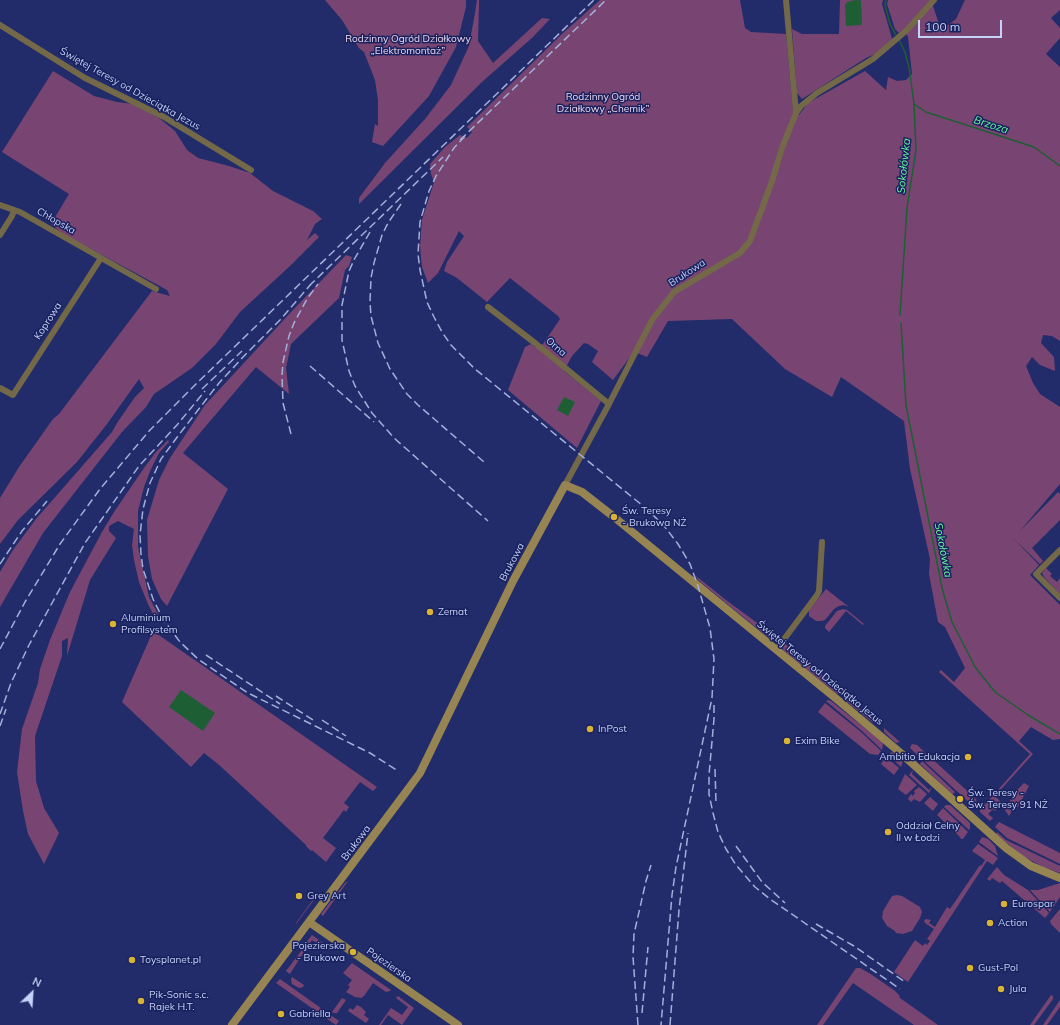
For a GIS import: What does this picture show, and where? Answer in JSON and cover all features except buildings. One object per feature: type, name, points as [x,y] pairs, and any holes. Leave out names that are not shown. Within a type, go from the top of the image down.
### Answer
[{"type":"street","name":"Brukowa","points":[[786,0],[796,113]]},
{"type":"street","name":"Brukowa","points":[[232,1025],[420,773],[513,581],[609,404],[652,320],[674,292],[740,253],[748,245],[756,229],[782,148],[796,113],[804,103],[873,59],[894,42],[934,0]]},
{"type":"street","name":"Świętej Teresy od Dzieciątka Jezus","points":[[0,25],[85,78],[164,117],[251,170]]},
{"type":"street","name":"Chłopska","points":[[0,205],[20,212],[156,289]]},
{"type":"street","points":[[0,236],[14,210]]},
{"type":"street","name":"Koprowa","points":[[0,388],[13,395],[100,258]]},
{"type":"street","name":"Orna","points":[[488,307],[535,343],[609,404]]},
{"type":"street","name":"Świętej Teresy od Dzieciątka Jezus","points":[[565,485],[579,491],[591,499],[776,650],[903,755],[1006,848],[1031,866],[1060,878]]},
{"type":"street","points":[[776,650],[817,595],[820,586],[822,542]]},
{"type":"street","points":[[1060,550],[1036,574],[1060,598]]},
{"type":"street","name":"Pojezierska","points":[[309,922],[458,1025]]},
{"type":"green space","name":"Rodzinny Ogród Działkowy „Elektromontaż”","points":[[325,0],[466,0],[466,7],[456,47],[429,96],[383,146],[372,142],[375,124],[378,126],[378,100],[375,80],[364,52],[359,48],[342,20]]},
{"type":"green space","points":[[477,0],[479,0],[478,41],[493,63],[542,18],[550,19],[533,37],[482,82],[359,204],[359,198],[385,163],[425,119],[451,85],[469,46]]},
{"type":"green space","name":"Rodzinny Ogród Działkowy „Chemik”","points":[[600,0],[740,0],[745,28],[751,32],[786,34],[793,111],[799,115],[808,103],[865,71],[886,90],[888,77],[897,81],[906,80],[912,74],[908,37],[904,30],[899,33],[895,29],[887,4],[888,0],[931,0],[939,24],[942,26],[948,25],[956,19],[965,0],[1060,0],[1060,10],[1051,18],[1060,28],[1060,38],[1046,54],[1060,67],[1060,341],[1052,336],[1043,335],[1041,343],[1054,357],[1055,371],[1040,365],[1032,357],[1026,366],[1033,383],[1040,394],[1060,407],[1060,484],[1019,532],[1058,492],[1060,494],[1060,520],[1032,548],[1043,561],[1040,564],[1013,538],[1039,565],[1030,575],[1060,605],[1060,739],[1053,740],[1031,727],[1019,741],[1033,754],[995,796],[1002,803],[995,811],[993,809],[988,814],[993,818],[990,821],[980,812],[980,810],[1030,754],[939,672],[941,670],[954,682],[965,668],[945,627],[938,622],[929,574],[930,559],[910,469],[904,421],[841,377],[832,397],[785,369],[732,319],[668,321],[647,357],[635,352],[613,380],[592,362],[598,351],[588,344],[584,343],[572,356],[564,371],[601,401],[577,448],[508,390],[525,347],[531,344],[535,347],[543,344],[560,319],[558,316],[510,278],[487,302],[457,278],[444,271],[447,262],[464,236],[459,231],[438,273],[428,283],[422,267],[420,247],[422,220],[434,182],[430,164],[445,147],[460,135],[467,138],[472,132],[467,127],[562,34]]},
{"type":"green space","points":[[840,0],[855,0],[861,2],[860,0],[883,0],[882,4],[892,39],[875,54],[866,58],[802,99],[797,93],[792,29],[802,34],[839,34]]},
{"type":"green space","points":[[53,71],[94,96],[117,102],[133,104],[159,118],[175,131],[187,150],[198,158],[250,173],[273,191],[313,211],[322,219],[315,224],[307,240],[315,233],[319,237],[240,312],[216,344],[192,368],[154,394],[146,407],[122,432],[43,533],[0,607],[0,572],[13,550],[36,519],[112,432],[135,397],[144,388],[139,379],[107,424],[77,462],[18,520],[0,544],[0,498],[19,467],[53,419],[59,414],[152,291],[170,296],[167,290],[63,234],[51,224],[69,194],[2,152]]},
{"type":"green space","points":[[346,255],[352,257],[349,266],[345,270],[339,298],[291,344],[286,368],[289,394],[256,367],[183,453],[228,489],[167,606],[161,599],[152,579],[148,556],[147,520],[159,480],[170,458],[205,405]]},
{"type":"green space","points":[[168,440],[169,442],[159,453],[151,469],[144,487],[138,511],[138,547],[149,597],[161,620],[157,622],[139,582],[132,545],[134,529],[118,521],[109,526],[109,531],[116,538],[90,580],[67,656],[68,638],[62,641],[62,656],[35,736],[36,781],[44,808],[59,833],[44,864],[28,834],[23,811],[17,772],[22,729],[38,683],[40,669],[50,640],[70,592],[114,512],[156,452]]},
{"type":"green space","points":[[1046,568],[1052,574],[1050,576],[1057,582],[1060,578],[1060,594],[1044,577],[1042,573]]},
{"type":"green space","points":[[696,576],[779,639],[774,641],[769,638],[698,580]]},
{"type":"green space","points":[[826,589],[849,607],[844,605],[839,606],[834,609],[825,620],[816,621],[809,616],[809,610]]},
{"type":"green space","points":[[843,609],[847,610],[864,624],[863,625],[846,611],[829,632],[825,626],[837,611]]},
{"type":"green space","points":[[153,631],[377,787],[373,791],[360,782],[344,803],[349,807],[346,812],[344,810],[323,838],[336,848],[326,862],[312,850],[311,851],[218,764],[204,753],[191,767],[122,702]]},
{"type":"green space","points":[[784,643],[832,683],[842,694],[837,694],[783,650]]},
{"type":"green space","points":[[847,698],[878,723],[872,722],[847,702]]},
{"type":"green space","points":[[828,700],[881,741],[883,744],[882,750],[826,701]]},
{"type":"green space","points":[[825,703],[861,732],[881,751],[878,755],[870,754],[818,712]]},
{"type":"green space","points":[[884,728],[900,742],[896,743],[884,732]]},
{"type":"green space","points":[[912,744],[917,745],[976,799],[977,804],[973,806],[910,748]]},
{"type":"green space","points":[[892,752],[903,761],[901,767],[888,755]]},
{"type":"green space","points":[[886,757],[899,768],[894,775],[881,764]]},
{"type":"green space","points":[[922,761],[955,792],[952,794],[920,764]]},
{"type":"green space","points":[[913,770],[912,774],[929,790],[932,787],[929,793],[909,775]]},
{"type":"green space","points":[[905,774],[917,785],[906,795],[898,789]]},
{"type":"green space","points":[[1024,783],[1029,786],[1018,807],[1015,806],[1009,816],[1005,810],[1015,792]]},
{"type":"green space","points":[[919,787],[927,794],[920,802],[914,799],[911,802],[908,799],[911,794],[913,796],[915,793],[914,791]]},
{"type":"green space","points":[[930,797],[938,804],[933,811],[924,803]]},
{"type":"green space","points":[[946,805],[950,805],[970,823],[969,830],[944,807]]},
{"type":"green space","points":[[943,808],[968,832],[963,839],[960,839],[961,838],[937,815]]},
{"type":"green space","points":[[999,822],[1060,853],[1060,864],[1007,838],[995,827]]},
{"type":"green space","points":[[997,832],[1006,840],[1060,866],[1060,873],[1043,867],[1023,856],[996,834]]},
{"type":"green space","points":[[982,837],[988,839],[995,846],[998,856],[979,842]]},
{"type":"green space","points":[[978,844],[998,858],[993,865],[987,861],[908,982],[894,972],[915,940],[923,946],[925,943],[927,945],[930,941],[927,939],[934,929],[924,921],[926,919],[931,920],[929,923],[935,927],[947,907],[950,909],[985,860],[972,851]]},
{"type":"green space","points":[[997,867],[1004,875],[1028,890],[1049,913],[1045,918],[1002,881],[1000,883],[992,878],[990,881],[987,879]]},
{"type":"green space","points":[[348,881],[323,916],[321,914]]},
{"type":"green space","points":[[1060,883],[1060,897],[1050,912],[1030,890],[1038,890]]},
{"type":"green space","points":[[319,893],[296,924],[317,894]]},
{"type":"green space","points":[[892,896],[902,896],[920,907],[922,912],[912,931],[903,934],[896,933],[887,926],[882,918],[883,911]]},
{"type":"green space","points":[[1060,909],[1060,933],[1050,921]]},
{"type":"green space","points":[[312,935],[331,949],[328,950],[312,940],[308,946],[305,944]]},
{"type":"green space","points":[[305,946],[307,947],[290,974],[286,971]]},
{"type":"green space","points":[[352,963],[391,990],[386,992],[373,983],[361,998],[355,997],[346,992],[350,987],[348,985],[352,980],[343,973]]},
{"type":"green space","points":[[856,968],[860,968],[869,973],[894,990],[900,998],[938,1025],[914,1025],[853,983],[823,1025],[817,1025]]},
{"type":"green space","points":[[292,977],[304,985],[303,987],[299,988],[292,984]]},
{"type":"green space","points":[[280,979],[339,1021],[336,1025],[276,983]]},
{"type":"green space","points":[[1051,995],[1053,996],[1053,999],[1034,1025],[1030,1025]]},
{"type":"green space","points":[[398,996],[414,1008],[402,1025],[388,1015],[381,1025],[379,1025],[391,1008],[402,1015],[408,1007],[396,998]]},
{"type":"green space","points":[[342,998],[346,1000],[337,1013],[332,1012]]},
{"type":"green space","points":[[1060,1000],[1060,1007],[1047,1025],[1043,1025]]},
{"type":"green space","points":[[357,1005],[366,1012],[364,1015],[369,1019],[366,1023],[348,1011],[350,1008],[353,1010]]},
{"type":"shaded area","points":[[860,0],[861,2],[862,23],[861,25],[846,26],[845,5],[847,2]]},
{"type":"shaded area","points":[[564,397],[575,402],[568,416],[557,410]]},
{"type":"shaded area","points":[[181,690],[215,713],[203,731],[169,707]]},
{"type":"waterway","name":"Sokołówka","points":[[886,0],[885,5],[890,24],[897,37]]},
{"type":"waterway","name":"Sokołówka","points":[[899,40],[905,52],[909,67],[914,104],[916,150],[907,208],[900,315]]},
{"type":"waterway","name":"Brzoza","points":[[914,104],[926,112],[1034,147],[1060,166]]},
{"type":"waterway","name":"Sokołówka","points":[[901,323],[906,405],[942,588],[952,622],[975,667],[995,692],[1028,715],[1060,734]]},
{"type":"railway","points":[[0,649],[25,602],[60,544],[100,489],[150,430],[594,0]]},
{"type":"railway","points":[[460,140],[606,0]]},
{"type":"railway","points":[[465,136],[454,148],[436,176],[429,191],[420,222],[418,254],[420,270],[427,302],[434,317],[451,345],[475,369],[648,510],[665,527],[678,544],[690,564],[710,628],[714,659],[712,698],[676,867],[672,895],[661,1025]]},
{"type":"railway","points":[[309,286],[443,157]]},
{"type":"railway","points":[[401,204],[382,235],[371,278],[371,316],[378,343],[390,369],[407,394],[484,462]]},
{"type":"railway","points":[[370,232],[349,271],[342,305],[342,340],[349,371],[355,386],[372,413],[394,438],[488,521]]},
{"type":"railway","points":[[312,283],[280,320],[219,383],[161,459],[150,483],[143,509],[140,535],[143,569],[153,599],[163,619],[180,642],[198,659],[248,693],[370,753],[398,771]]},
{"type":"railway","points":[[291,434],[283,403],[283,362],[289,336],[294,323],[307,299],[318,284]]},
{"type":"railway","points":[[202,389],[242,351]]},
{"type":"railway","points":[[310,366],[374,422]]},
{"type":"railway","points":[[0,714],[11,683],[29,645],[85,543],[139,466],[177,425],[205,391]]},
{"type":"railway","points":[[0,564],[22,531],[47,501]]},
{"type":"railway","points":[[206,655],[280,704]]},
{"type":"railway","points":[[276,696],[316,722]]},
{"type":"railway","points":[[714,705],[709,794],[718,832],[736,865],[755,887],[770,899],[900,989]]},
{"type":"railway","points":[[0,726],[6,709]]},
{"type":"railway","points":[[322,720],[346,736]]},
{"type":"railway","points":[[715,769],[716,803]]},
{"type":"railway","points":[[670,1025],[679,910],[688,833]]},
{"type":"railway","points":[[736,846],[762,882],[785,903]]},
{"type":"railway","points":[[638,1025],[633,957],[634,934],[651,865]]},
{"type":"railway","points":[[816,924],[854,946],[905,982]]},
{"type":"railway","points":[[642,1013],[648,947]]},
{"type":"place","name":"Św. Teresy - Brukowa NŻ","points":[[614,517]]},
{"type":"place","name":"Zemat","points":[[430,612]]},
{"type":"place","name":"Aluminium Profilsystem","points":[[113,624]]},
{"type":"place","name":"InPost","points":[[590,729]]},
{"type":"place","name":"Exim Bike","points":[[787,741]]},
{"type":"place","name":"Ambitio Edukacja","points":[[968,757]]},
{"type":"place","name":"Św. Teresy - Św. Teresy 91 NŻ","points":[[960,799]]},
{"type":"place","name":"Oddział Celny II w Łodzi","points":[[888,832]]},
{"type":"place","name":"Grey Art","points":[[299,896]]},
{"type":"place","name":"Eurospar","points":[[1004,904]]},
{"type":"place","name":"Action","points":[[990,923]]},
{"type":"place","name":"Pojezierska - Brukowa","points":[[353,952]]},
{"type":"place","name":"Toysplanet.pl","points":[[132,960]]},
{"type":"place","name":"Gust-Pol","points":[[970,968]]},
{"type":"place","name":"Jula","points":[[1001,989]]},
{"type":"place","name":"Pik-Sonic s.c. Rajek H.T.","points":[[141,1001]]},
{"type":"place","name":"Gabriella","points":[[281,1014]]}]
